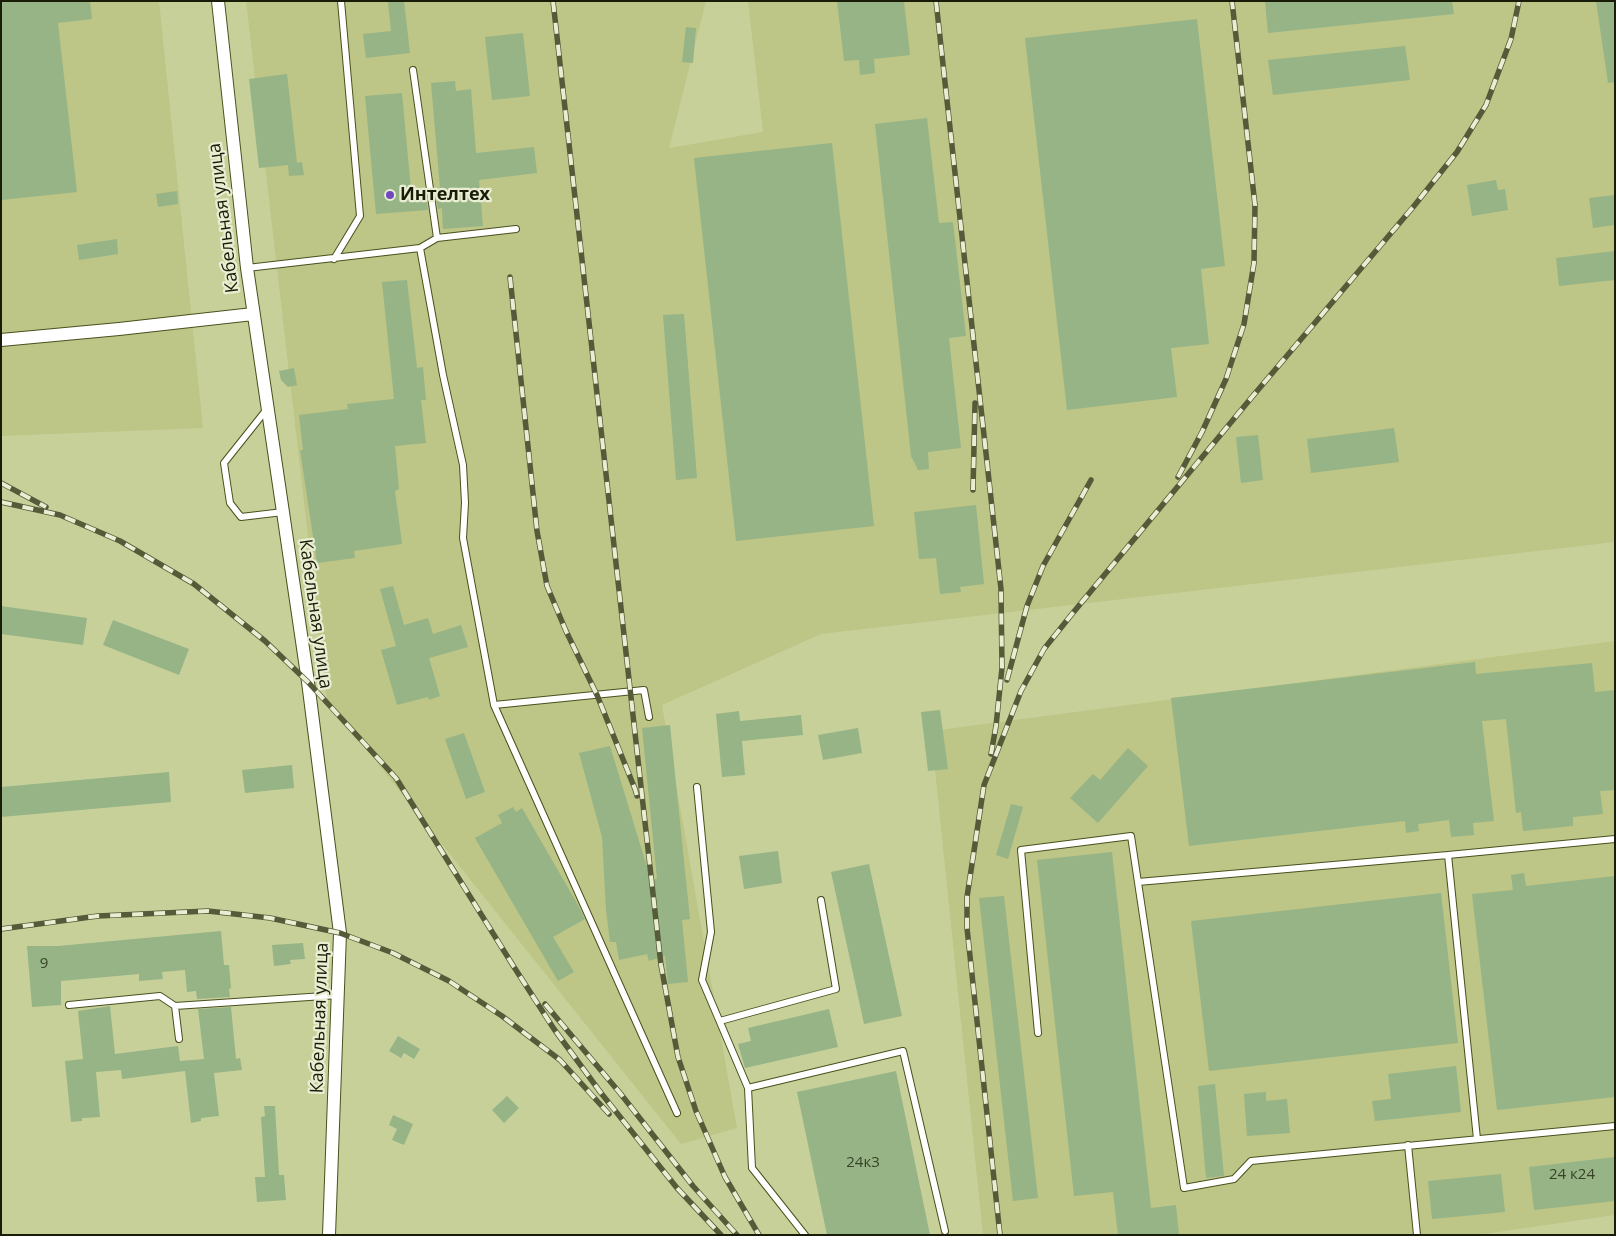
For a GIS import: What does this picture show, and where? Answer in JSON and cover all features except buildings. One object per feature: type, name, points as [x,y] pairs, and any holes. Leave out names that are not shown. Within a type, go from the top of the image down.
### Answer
[{"type":"street","name":"Кабельная улица","points":[[218,1],[247,268],[308,682],[340,933],[329,1235]]},
{"type":"street","points":[[1,340],[254,314]]},
{"type":"lane","points":[[334,259],[360,216],[341,1]]},
{"type":"lane","points":[[413,70],[437,238]]},
{"type":"lane","points":[[247,268],[420,248],[437,238],[516,230]]},
{"type":"lane","points":[[420,248],[443,375],[463,465],[465,504],[463,538],[494,705],[676,1113]]},
{"type":"lane","points":[[268,407],[224,463],[230,503],[241,517],[283,512]]},
{"type":"lane","points":[[494,705],[644,690],[649,717]]},
{"type":"lane","points":[[697,787],[711,932],[702,980],[748,1088],[752,1168],[805,1235]]},
{"type":"lane","points":[[1038,1033],[1021,850],[1131,836],[1184,1188],[1234,1180],[1251,1162],[1477,1138],[1615,1126]]},
{"type":"lane","points":[[1138,882],[1615,839]]},
{"type":"lane","points":[[1448,854],[1477,1138]]},
{"type":"lane","points":[[720,1020],[836,989],[821,900]]},
{"type":"lane","points":[[69,1005],[160,996],[175,1006],[339,995]]},
{"type":"lane","points":[[175,1006],[178,1039]]},
{"type":"lane","points":[[748,1088],[903,1050],[945,1231]]},
{"type":"lane","points":[[1408,1145],[1417,1235]]},
{"type":"shaded area","points":[[1,1],[159,1],[203,428],[1,436]]},
{"type":"shaded area","points":[[246,1],[706,1],[669,148],[763,132],[748,1],[1615,1],[1615,542],[821,634],[662,705],[737,1128],[681,1144],[327,700]]},
{"type":"shaded area","points":[[1615,641],[1615,1215],[1477,1235],[983,1235],[931,731]]},
{"type":"railway","points":[[553,1],[661,965],[678,1057],[696,1111],[725,1177],[759,1235]]},
{"type":"railway","points":[[936,1],[1001,589],[1002,668],[991,754]]},
{"type":"railway","points":[[1178,477],[1202,432],[1226,379],[1244,324],[1254,263],[1255,205],[1232,1]]},
{"type":"railway","points":[[1000,1235],[967,928],[967,897],[984,785],[1021,691],[1044,649],[1072,614],[1414,206],[1457,152],[1486,105],[1511,39],[1519,1]]},
{"type":"railway","points":[[510,277],[537,531],[547,586],[597,695],[637,796]]},
{"type":"railway","points":[[973,490],[975,403]]},
{"type":"railway","points":[[1007,680],[1027,606],[1043,566],[1091,480]]},
{"type":"railway","points":[[1,483],[46,507]]},
{"type":"railway","points":[[1,502],[60,515],[120,541],[194,584],[265,641],[308,682],[396,778],[554,1029],[601,1093],[677,1188],[721,1235]]},
{"type":"railway","points":[[1,929],[98,916],[208,911],[270,918],[340,933],[393,953],[449,981],[502,1016],[560,1060],[609,1114]]},
{"type":"railway","points":[[545,1004],[620,1093],[693,1186],[737,1235]]},
{"type":"place","name":"Интелтех","points":[[390,195]]}]
